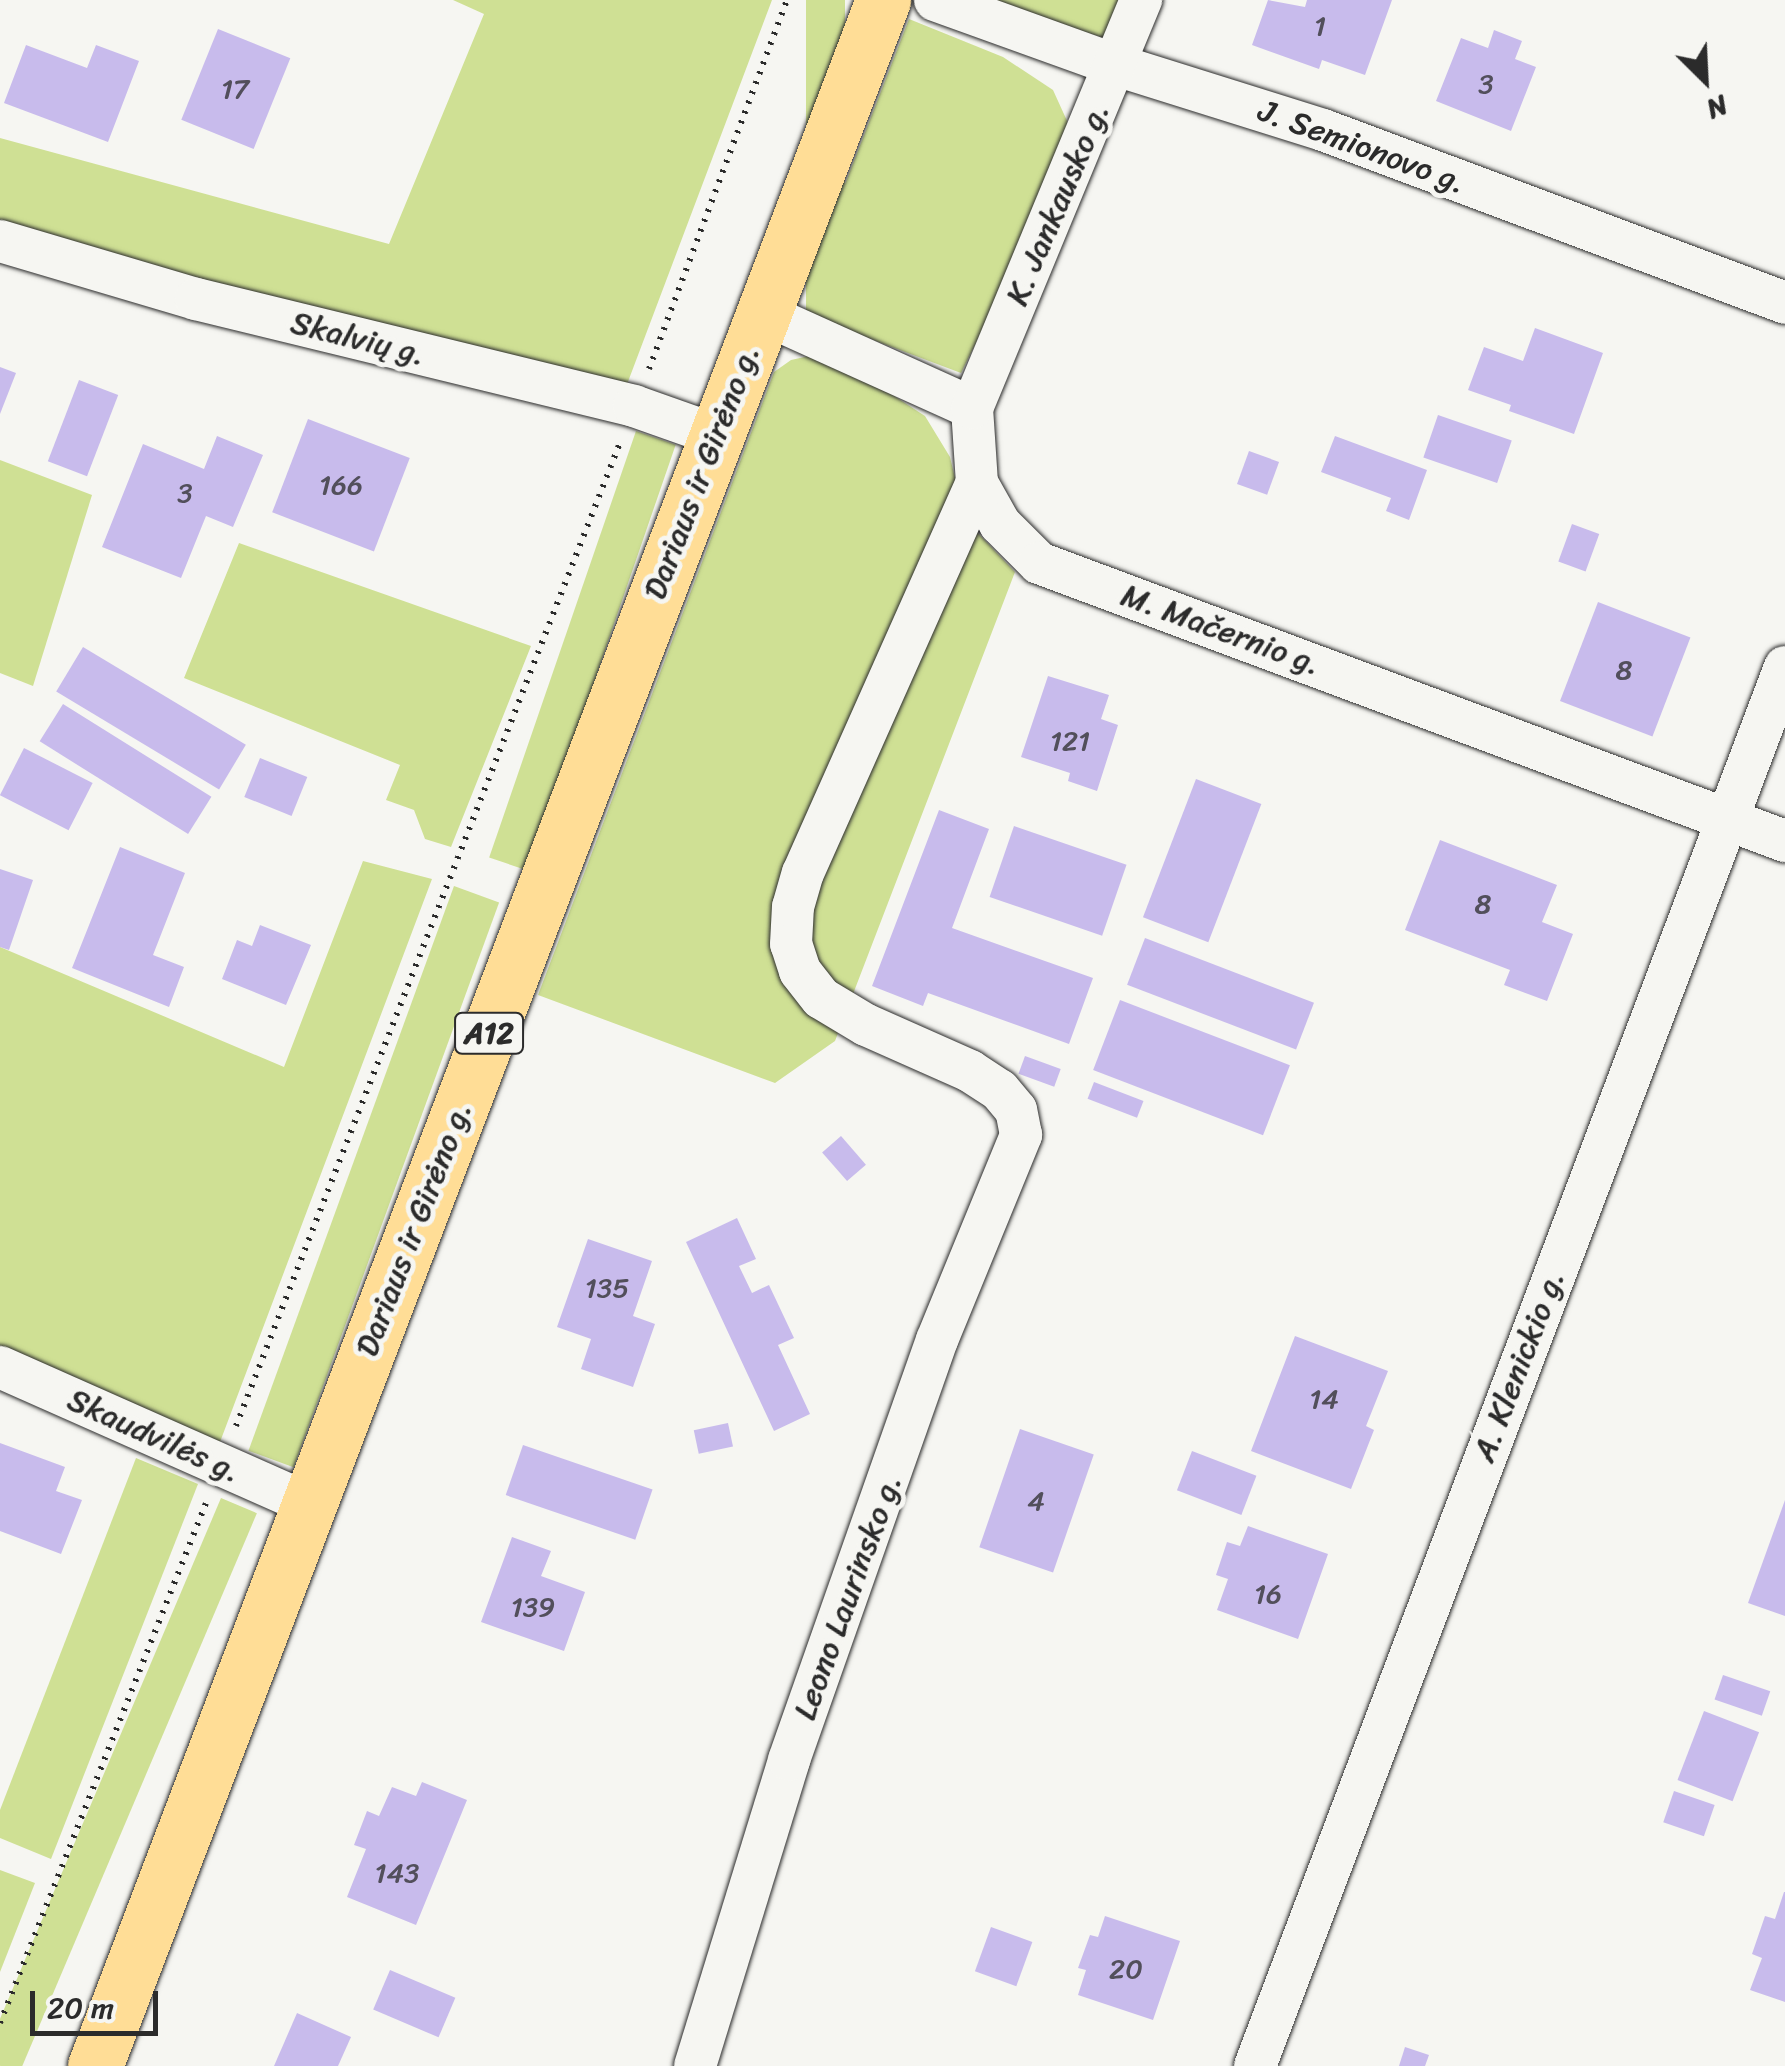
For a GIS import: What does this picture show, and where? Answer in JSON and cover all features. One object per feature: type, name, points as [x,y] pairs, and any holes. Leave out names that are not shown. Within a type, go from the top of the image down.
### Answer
[{"type":"highway","name":"Dariaus ir Girėno g.","points":[[96,2066],[883,0]]},
{"type":"street","name":"J. Semionovo g.","points":[[935,0],[1116,65],[1324,130],[1785,303]]},
{"type":"street","name":"K. Jankausko g.","points":[[972,408],[1141,0]]},
{"type":"street","name":"Skalvių g.","points":[[0,241],[196,299],[634,406],[716,435]]},
{"type":"street","points":[[762,313],[972,408]]},
{"type":"street","name":"M. Mačernio g.","points":[[972,408],[976,482],[1000,524],[1040,563],[1785,841]]},
{"type":"street","name":"Leono Laurinsko g.","points":[[695,2066],[789,1760],[936,1340],[1021,1135],[1016,1110],[998,1090],[970,1071],[866,1025],[821,998],[800,971],[791,944],[793,908],[804,873],[976,482]]},
{"type":"street","name":"A. Klenickio g.","points":[[1255,2066],[1785,666]]},
{"type":"street","name":"Skaudvilės g.","points":[[0,1367],[309,1504]]},
{"type":"path","points":[[0,2023],[634,406],[787,0]]},
{"type":"green space","points":[[453,0],[772,0],[626,387],[174,273],[0,220],[0,138],[389,244],[484,14]]},
{"type":"green space","points":[[806,0],[845,0],[845,421],[806,421]]},
{"type":"green space","points":[[984,0],[1120,0],[1104,38]]},
{"type":"green space","points":[[909,19],[1003,57],[1053,90],[1068,123],[1037,219],[961,373],[836,326],[821,314],[809,277]]},
{"type":"green space","points":[[809,356],[891,394],[925,416],[950,457],[961,503],[974,529],[1015,572],[835,1041],[775,1083],[538,995],[774,372],[791,360]]},
{"type":"green space","points":[[636,431],[676,445],[529,871],[489,857]]},
{"type":"green space","points":[[0,460],[92,495],[33,686],[0,673]]},
{"type":"green space","points":[[239,543],[531,646],[451,847],[425,839],[414,810],[386,800],[400,765],[184,678]]},
{"type":"green space","points":[[363,861],[432,879],[217,1450],[0,1351],[0,947],[284,1067]]},
{"type":"green space","points":[[454,886],[499,902],[294,1467],[248,1451]]},
{"type":"green space","points":[[136,1458],[198,1484],[51,1859],[0,1838],[0,1810]]},
{"type":"green space","points":[[221,1498],[257,1513],[22,2066],[0,2066],[0,2019]]},
{"type":"green space","points":[[0,1870],[35,1883],[0,1972]]},
{"type":"building","points":[[1268,0],[1305,7],[1307,0],[1392,0],[1365,75],[1322,60],[1319,69],[1252,45]]},
{"type":"building","points":[[218,29],[290,58],[254,149],[181,120]]},
{"type":"building","points":[[1494,30],[1522,41],[1515,59],[1536,67],[1511,131],[1436,101],[1461,38],[1488,48]]},
{"type":"building","points":[[26,45],[87,68],[96,45],[139,61],[108,142],[4,103]]},
{"type":"building","points":[[1535,328],[1603,353],[1574,434],[1509,411],[1511,405],[1468,390],[1484,347],[1523,361]]},
{"type":"building","points":[[0,367],[16,373],[0,414]]},
{"type":"building","points":[[79,380],[118,395],[87,476],[48,461]]},
{"type":"building","points":[[1438,415],[1512,440],[1497,483],[1423,458]]},
{"type":"building","points":[[308,419],[410,458],[374,551],[272,512]]},
{"type":"building","points":[[217,436],[263,455],[233,527],[206,516],[181,578],[102,547],[143,444],[204,469]]},
{"type":"building","points":[[1335,436],[1427,470],[1409,520],[1386,511],[1391,498],[1321,472]]},
{"type":"building","points":[[1249,451],[1279,462],[1267,495],[1237,484]]},
{"type":"building","points":[[1572,524],[1599,534],[1586,572],[1558,562]]},
{"type":"building","points":[[1598,602],[1690,637],[1652,736],[1560,701]]},
{"type":"building","points":[[83,647],[246,745],[219,789],[56,692]]},
{"type":"building","points":[[1048,676],[1109,695],[1101,719],[1118,725],[1097,791],[1068,781],[1070,773],[1021,757]]},
{"type":"building","points":[[63,704],[211,797],[188,834],[40,741]]},
{"type":"building","points":[[24,748],[93,783],[69,830],[0,795]]},
{"type":"building","points":[[260,758],[307,777],[292,816],[244,797]]},
{"type":"building","points":[[1196,779],[1261,804],[1208,942],[1143,917]]},
{"type":"building","points":[[939,810],[989,829],[952,928],[1093,978],[1069,1044],[928,993],[923,1006],[872,986]]},
{"type":"building","points":[[1014,826],[1127,865],[1102,936],[990,897]]},
{"type":"building","points":[[1440,840],[1557,885],[1542,922],[1573,934],[1547,1001],[1504,985],[1510,970],[1405,930]]},
{"type":"building","points":[[120,847],[185,873],[153,955],[184,967],[169,1007],[72,968]]},
{"type":"building","points":[[0,869],[33,880],[9,950],[0,947]]},
{"type":"building","points":[[260,925],[311,945],[286,1005],[222,979],[237,940],[252,946]]},
{"type":"building","points":[[1145,938],[1314,1003],[1296,1050],[1127,985]]},
{"type":"building","points":[[1120,1000],[1290,1065],[1263,1135],[1093,1070]]},
{"type":"building","points":[[1025,1056],[1061,1069],[1054,1087],[1019,1074]]},
{"type":"building","points":[[1094,1082],[1143,1101],[1137,1118],[1088,1099]]},
{"type":"building","points":[[841,1136],[866,1165],[847,1181],[822,1152]]},
{"type":"building","points":[[737,1218],[756,1259],[739,1266],[752,1293],[769,1285],[794,1338],[778,1345],[810,1414],[774,1431],[686,1242]]},
{"type":"building","points":[[588,1239],[652,1261],[633,1316],[655,1324],[633,1387],[581,1369],[591,1339],[557,1327]]},
{"type":"building","points":[[1295,1336],[1388,1371],[1366,1426],[1374,1430],[1351,1489],[1251,1451]]},
{"type":"building","points":[[728,1423],[733,1446],[699,1454],[694,1430]]},
{"type":"building","points":[[1020,1429],[1094,1454],[1053,1573],[979,1547]]},
{"type":"building","points":[[0,1443],[65,1467],[56,1491],[82,1500],[61,1554],[0,1531]]},
{"type":"building","points":[[523,1445],[653,1490],[635,1540],[506,1495]]},
{"type":"building","points":[[1192,1451],[1256,1476],[1241,1515],[1177,1490]]},
{"type":"building","points":[[1785,1500],[1785,1616],[1748,1603]]},
{"type":"building","points":[[1248,1526],[1328,1554],[1298,1639],[1217,1610],[1228,1579],[1216,1575],[1227,1542],[1240,1546]]},
{"type":"building","points":[[512,1537],[551,1551],[541,1576],[585,1592],[564,1651],[481,1622]]},
{"type":"building","points":[[1723,1675],[1770,1691],[1762,1716],[1715,1700]]},
{"type":"building","points":[[1704,1711],[1759,1732],[1733,1801],[1677,1780]]},
{"type":"building","points":[[422,1782],[467,1800],[416,1925],[347,1897],[366,1849],[354,1845],[367,1811],[379,1816],[392,1787],[416,1796]]},
{"type":"building","points":[[1674,1791],[1715,1805],[1704,1836],[1663,1822]]},
{"type":"building","points":[[1784,1892],[1785,2002],[1750,1990],[1762,1958],[1752,1954],[1765,1916],[1775,1919]]},
{"type":"building","points":[[1105,1916],[1180,1941],[1153,2020],[1078,1995],[1086,1970],[1078,1968],[1090,1935],[1098,1937]]},
{"type":"building","points":[[991,1927],[1032,1942],[1016,1986],[975,1971]]},
{"type":"building","points":[[390,1970],[455,1998],[439,2037],[373,2010]]},
{"type":"building","points":[[297,2013],[351,2037],[338,2066],[274,2066]]},
{"type":"building","points":[[1405,2047],[1429,2055],[1425,2066],[1399,2066]]}]
